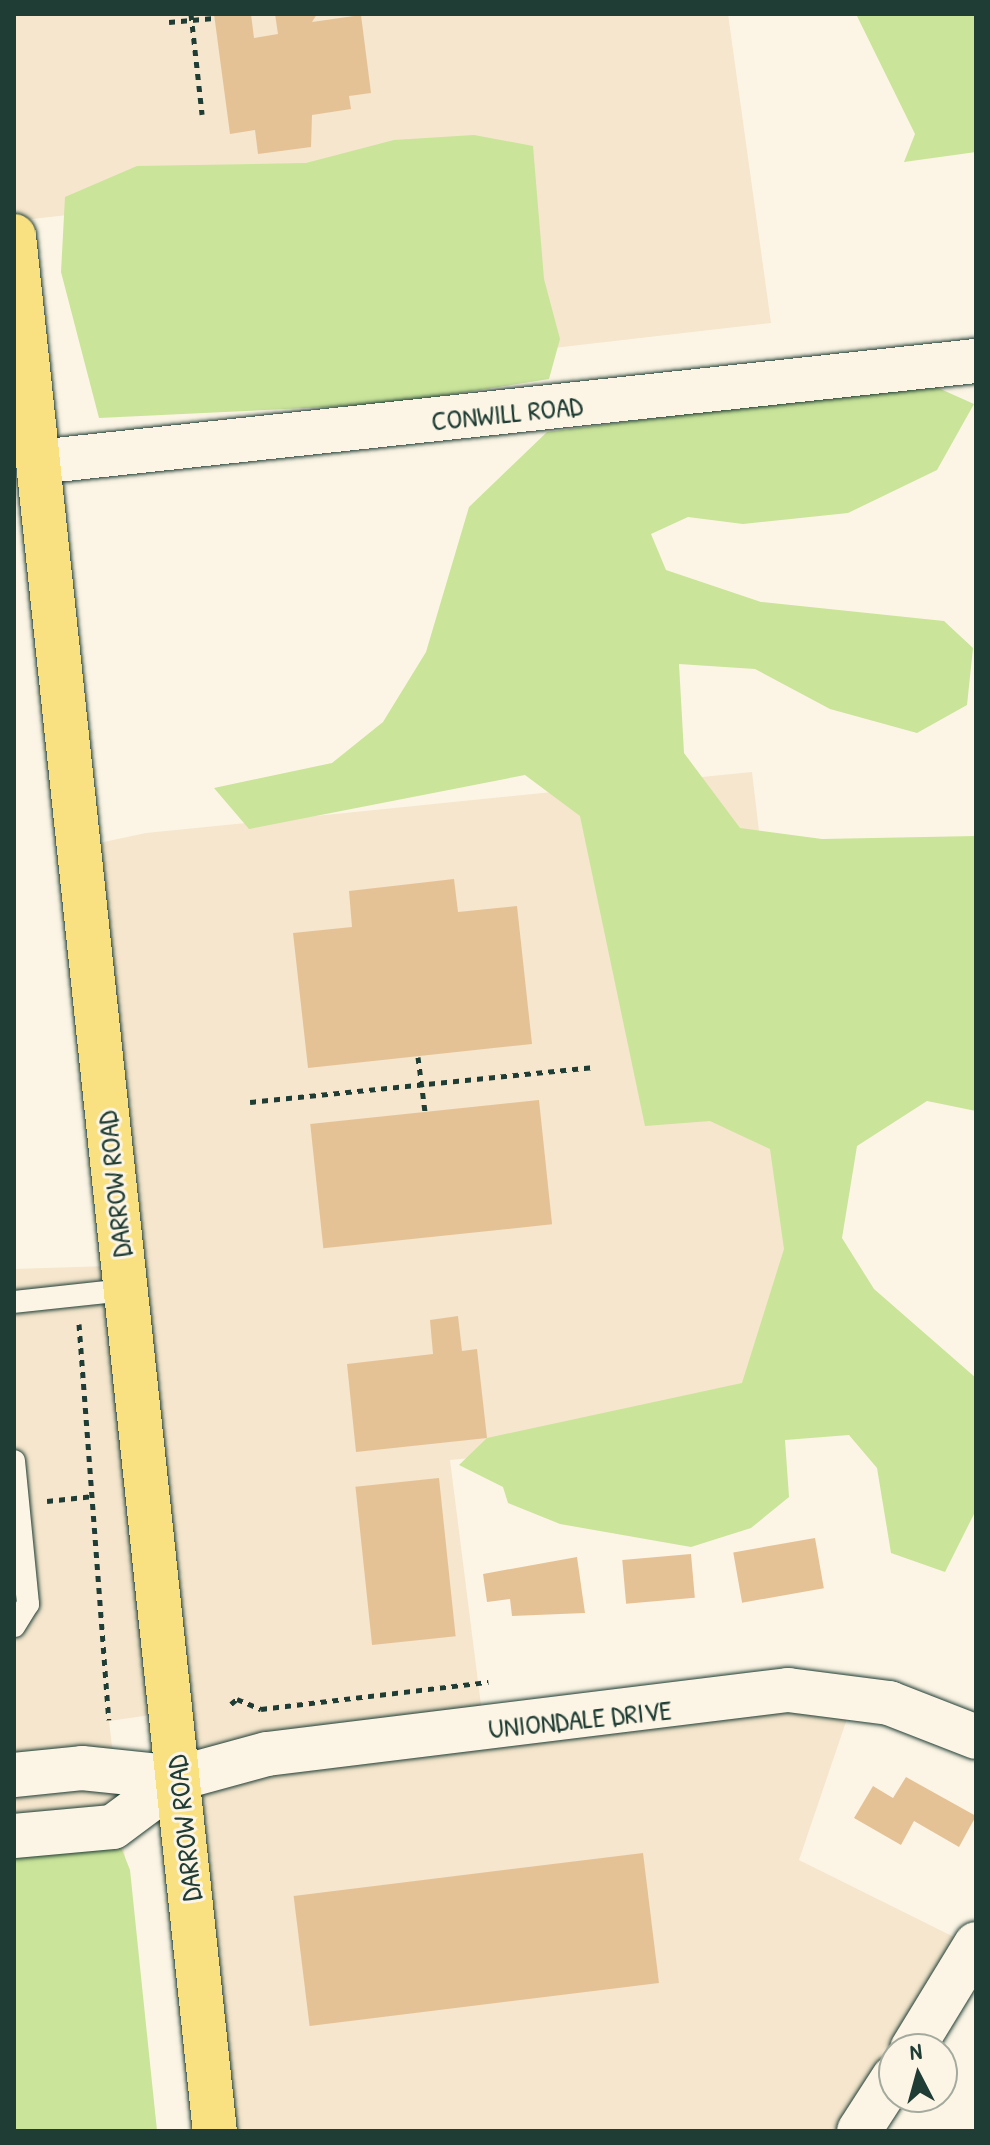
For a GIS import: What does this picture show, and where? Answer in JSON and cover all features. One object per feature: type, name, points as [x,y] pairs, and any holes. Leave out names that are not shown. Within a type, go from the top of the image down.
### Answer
[{"type":"main road","name":"DARROW ROAD","points":[[14,236],[215,2131]]},
{"type":"street","name":"CONWILL ROAD","points":[[38,462],[976,361]]},
{"type":"street","name":"UNIONDALE DRIVE","points":[[179,1778],[267,1754],[811,1688],[926,1713],[976,1737]]},
{"type":"street","points":[[14,1775],[82,1768],[179,1778]]},
{"type":"street","points":[[14,1836],[113,1827],[179,1778]]},
{"type":"street","points":[[922,2033],[976,1944]]},
{"type":"street","points":[[859,2131],[878,2102]]},
{"type":"lane","points":[[14,1302],[125,1290]]},
{"type":"lane","points":[[14,1461],[28,1604],[14,1626]]},
{"type":"path","points":[[169,22],[192,17],[214,18]]},
{"type":"path","points":[[192,17],[202,114]]},
{"type":"path","points":[[418,1057],[425,1112]]},
{"type":"path","points":[[250,1102],[594,1067]]},
{"type":"path","points":[[76,1296],[94,1496],[109,1720]]},
{"type":"path","points":[[18,1504],[94,1496]]},
{"type":"path","points":[[231,1704],[237,1699],[261,1709],[488,1682]]},
{"type":"shaded area","points":[[14,14],[728,14],[771,323],[484,356],[461,171],[14,221]]},
{"type":"shaded area","points":[[752,772],[829,1424],[450,1460],[484,1729],[179,1778],[80,847],[146,833]]},
{"type":"shaded area","points":[[109,1266],[165,1713],[109,1721],[157,2131],[14,2131],[14,1269]]},
{"type":"shaded area","points":[[850,1710],[799,1860],[964,1942],[905,2033],[878,2033],[878,2075],[842,2131],[225,2131],[188,1787],[268,1762],[739,1711]]},
{"type":"green space","points":[[856,14],[976,14],[976,152],[904,162],[915,134]]},
{"type":"green space","points":[[474,135],[533,146],[544,279],[560,339],[549,379],[390,404],[99,418],[61,272],[65,197],[137,166],[306,163],[394,140]]},
{"type":"green space","points":[[927,383],[974,404],[937,470],[848,513],[743,524],[688,517],[651,534],[666,570],[761,602],[944,621],[973,648],[967,705],[917,733],[830,709],[755,669],[679,664],[684,753],[740,828],[822,839],[976,836],[976,1111],[927,1101],[857,1146],[842,1238],[874,1289],[976,1378],[976,1510],[945,1572],[891,1553],[877,1468],[849,1435],[785,1440],[789,1497],[751,1528],[691,1547],[560,1524],[508,1503],[503,1487],[459,1465],[487,1438],[742,1383],[784,1249],[770,1149],[710,1121],[645,1126],[580,816],[525,775],[249,829],[214,788],[332,763],[383,722],[426,652],[469,507],[547,432]]},
{"type":"green space","points":[[113,1827],[130,1870],[157,2131],[14,2131],[14,1836]]},
{"type":"building","points":[[214,14],[251,14],[254,38],[278,34],[275,14],[317,14],[312,22],[361,15],[371,93],[349,96],[351,109],[312,115],[311,147],[258,154],[255,130],[230,134]]},
{"type":"building","points":[[454,879],[458,912],[517,906],[532,1044],[308,1068],[293,933],[352,927],[349,891]]},
{"type":"building","points":[[539,1100],[552,1224],[323,1248],[310,1124]]},
{"type":"building","points":[[458,1316],[462,1351],[477,1349],[487,1438],[356,1452],[347,1364],[433,1354],[430,1320]]},
{"type":"building","points":[[439,1478],[456,1636],[372,1645],[355,1487]]},
{"type":"building","points":[[815,1538],[824,1588],[742,1603],[733,1552]]},
{"type":"building","points":[[691,1554],[695,1598],[626,1604],[622,1560]]},
{"type":"building","points":[[577,1557],[585,1613],[512,1616],[510,1599],[487,1602],[483,1574]]},
{"type":"building","points":[[906,1777],[976,1816],[959,1847],[914,1821],[901,1845],[854,1818],[873,1786],[893,1798]]},
{"type":"building","points":[[643,1853],[659,1983],[310,2026],[294,1896]]}]
